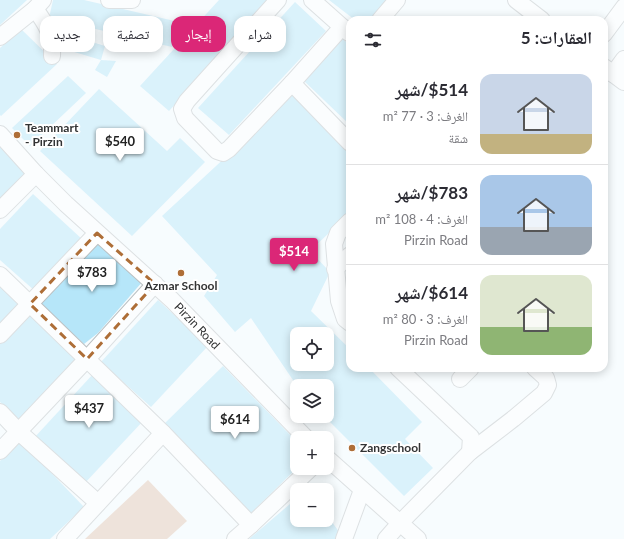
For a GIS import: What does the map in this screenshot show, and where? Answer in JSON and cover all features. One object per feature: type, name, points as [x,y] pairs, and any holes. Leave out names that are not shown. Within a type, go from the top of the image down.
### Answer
[{"type":"street","points":[[109,0],[132,0]]},
{"type":"street","points":[[278,0],[186,101],[182,109],[185,118],[217,150],[223,153],[229,149],[292,83],[346,30],[312,0]]},
{"type":"street","points":[[383,16],[397,0]]},
{"type":"street","points":[[516,0],[537,16]]},
{"type":"street","points":[[0,37],[39,4],[49,30],[52,56]]},
{"type":"street","points":[[608,29],[624,7]]},
{"type":"street","points":[[614,74],[624,59]]},
{"type":"street","points":[[292,83],[346,139]]},
{"type":"street","name":"Pirzin Road","points":[[0,134],[36,174],[66,204],[189,317],[299,431]]},
{"type":"street","points":[[0,210],[36,174]]},
{"type":"street","points":[[346,225],[338,233],[334,244],[339,301],[346,320]]},
{"type":"street","points":[[0,335],[97,233]]},
{"type":"street","points":[[336,269],[346,259]]},
{"type":"street","points":[[0,275],[163,433],[251,525]]},
{"type":"street","points":[[0,451],[88,359],[154,284]]},
{"type":"street","points":[[402,372],[471,437],[470,452]]},
{"type":"street","points":[[460,379],[467,372]]},
{"type":"street","points":[[386,539],[400,522],[470,452],[544,393],[548,385],[546,378],[539,372]]},
{"type":"street","points":[[0,412],[19,432],[98,504]]},
{"type":"street","points":[[65,539],[163,433]]},
{"type":"street","points":[[334,464],[418,539]]},
{"type":"street","points":[[235,539],[304,475]]},
{"type":"street","points":[[344,539],[362,490]]},
{"type":"highlighted area","points":[[97,233],[155,284],[87,359],[30,304]]},
{"type":"shaded area","points":[[148,480],[187,521],[167,539],[85,539]]},
{"type":"building","points":[[0,0],[27,0],[0,25]]},
{"type":"building","points":[[53,0],[84,0],[153,16],[103,16],[103,31],[95,29],[95,16],[49,16]]},
{"type":"building","points":[[219,0],[271,0],[256,16],[234,16],[234,40],[226,49],[226,16],[204,16]]},
{"type":"building","points":[[329,0],[389,0],[376,16],[350,16]]},
{"type":"building","points":[[295,2],[326,31],[229,135],[198,108],[249,52],[286,52],[286,16],[282,16]]},
{"type":"building","points":[[163,18],[171,20],[171,47],[163,45]]},
{"type":"building","points":[[21,29],[40,47],[40,52],[45,52],[57,64],[1,116],[0,115],[0,48]]},
{"type":"building","points":[[343,39],[346,42],[346,121],[303,80]]},
{"type":"building","points":[[95,43],[103,45],[101,60],[74,52],[95,52]]},
{"type":"building","points":[[171,52],[223,52],[169,111],[140,86]]},
{"type":"building","points":[[101,60],[116,61],[107,77],[95,70]]},
{"type":"building","points":[[68,76],[86,93],[30,146],[12,128]]},
{"type":"building","points":[[99,89],[167,151],[180,138],[205,162],[132,236],[40,151]]},
{"type":"building","points":[[298,90],[338,142],[346,149],[346,217],[310,251],[330,272],[311,311],[327,327],[290,327],[290,371],[334,371],[334,333],[346,345],[346,372],[373,372],[422,422],[405,439],[433,468],[404,496],[331,423],[334,423],[334,379],[292,379],[251,318],[235,332],[204,296],[217,275],[162,216]]},
{"type":"building","points":[[0,147],[27,172],[0,201]]},
{"type":"building","points":[[33,194],[83,240],[35,291],[0,260],[0,229]]},
{"type":"building","points":[[97,242],[143,281],[98,333],[84,344],[41,304]]},
{"type":"building","points":[[0,282],[22,303],[0,326]]},
{"type":"building","points":[[158,300],[208,346],[151,407],[101,362]]},
{"type":"building","points":[[29,310],[79,356],[20,420],[0,402],[0,341]]},
{"type":"building","points":[[223,366],[290,435],[290,475],[250,514],[163,425]]},
{"type":"building","points":[[94,373],[144,420],[84,484],[34,438]]},
{"type":"building","points":[[19,441],[84,507],[50,539],[0,539],[0,461]]},
{"type":"building","points":[[290,504],[290,527],[334,527],[334,525],[342,536],[340,539],[249,539]]},
{"type":"place","name":"Teammart - Pirzin","points":[[17,135]]},
{"type":"place","name":"Azmar School","points":[[181,273]]},
{"type":"place","name":"Zangschool","points":[[352,448]]}]
